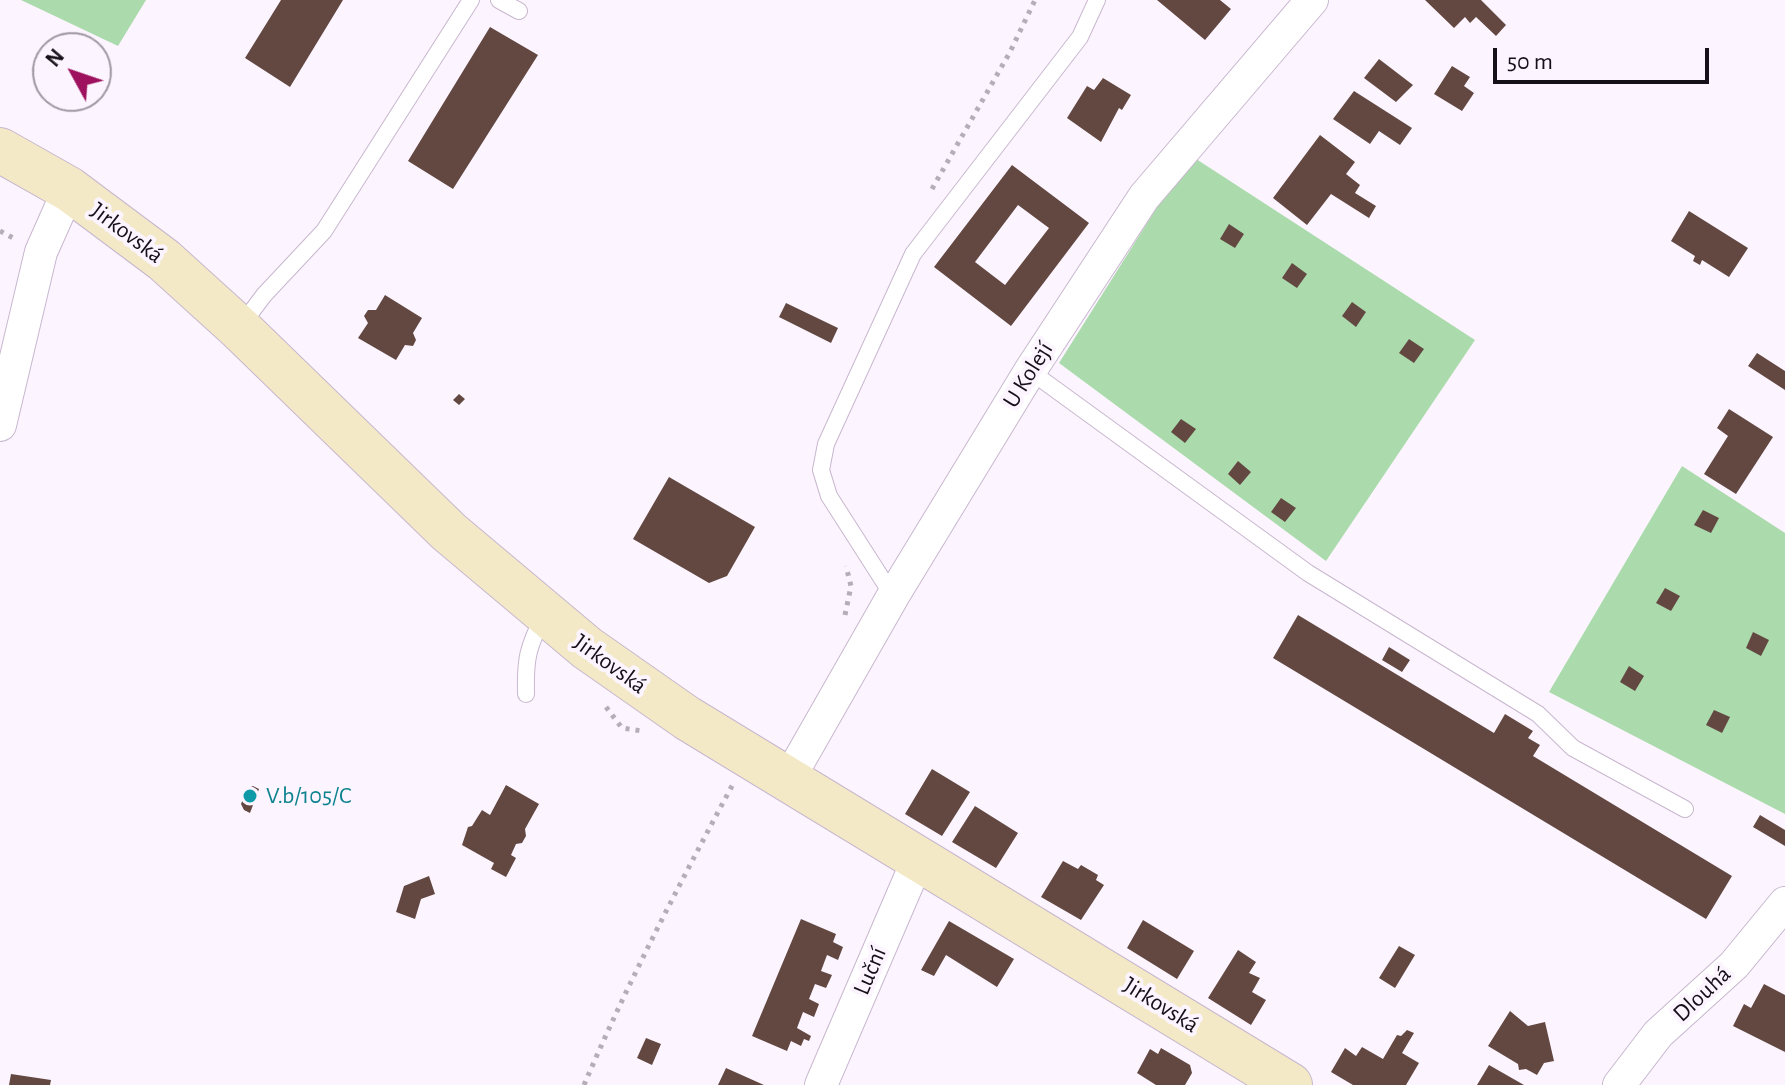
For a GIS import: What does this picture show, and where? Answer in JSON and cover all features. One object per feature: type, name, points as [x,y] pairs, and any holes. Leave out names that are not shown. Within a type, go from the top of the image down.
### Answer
[{"type":"main road","name":"Jirkovská","points":[[0,150],[69,189],[164,260],[239,328],[449,532],[544,614],[634,682],[788,780],[1290,1085]]},
{"type":"street","name":"U Kolejí","points":[[788,780],[893,596],[1030,371],[1144,197],[1312,0]]},
{"type":"street","points":[[0,425],[41,252],[69,189]]},
{"type":"street","name":"Luční","points":[[821,1085],[919,857]]},
{"type":"street","name":"Dlouhá","points":[[1619,1085],[1658,1034],[1734,965],[1785,903]]},
{"type":"lane","points":[[239,328],[264,295],[324,231],[471,0]]},
{"type":"lane","points":[[499,0],[519,11]]},
{"type":"lane","points":[[893,596],[829,496],[821,470],[826,444],[913,254],[1080,37],[1097,0]]},
{"type":"lane","points":[[1030,371],[1308,573],[1538,714],[1573,748],[1685,809]]},
{"type":"lane","points":[[526,694],[528,646],[544,614]]},
{"type":"path","points":[[584,1085],[664,913],[733,783]]},
{"type":"green space","points":[[21,0],[146,0],[118,46],[112,43],[112,32],[88,32]]},
{"type":"green space","points":[[1190,155],[1475,340],[1326,561],[1059,363]]},
{"type":"green space","points":[[1682,466],[1785,533],[1785,814],[1549,692]]},
{"type":"building","points":[[281,0],[343,0],[290,87],[245,58]]},
{"type":"building","points":[[1157,0],[1220,0],[1231,9],[1205,40]]},
{"type":"building","points":[[1425,0],[1481,0],[1506,25],[1496,36],[1476,17],[1470,23],[1465,17],[1454,28]]},
{"type":"building","points":[[490,27],[538,55],[453,189],[408,161]]},
{"type":"building","points":[[1379,59],[1413,85],[1396,102],[1364,78]]},
{"type":"building","points":[[1452,66],[1470,77],[1464,86],[1474,93],[1462,111],[1434,94]]},
{"type":"building","points":[[1103,78],[1131,95],[1122,110],[1119,108],[1101,142],[1067,118],[1087,86],[1094,90]]},
{"type":"building","points":[[1354,91],[1412,128],[1400,145],[1379,131],[1370,144],[1333,119]]},
{"type":"building","points":[[1320,135],[1355,162],[1346,174],[1360,185],[1355,193],[1376,206],[1369,218],[1331,194],[1307,225],[1273,198]]},
{"type":"building","points":[[1012,165],[1089,223],[1011,326],[934,267]],"holes":[[[1018,205],[1049,228],[1005,285],[975,262]]]},
{"type":"building","points":[[1689,211],[1748,248],[1729,277],[1702,260],[1700,265],[1693,261],[1695,256],[1671,241]]},
{"type":"building","points":[[1229,224],[1244,234],[1235,248],[1220,239]]},
{"type":"building","points":[[1292,263],[1307,274],[1297,288],[1282,278]]},
{"type":"building","points":[[385,295],[422,318],[413,333],[416,340],[413,346],[405,345],[396,360],[358,338],[368,323],[364,316],[368,310],[376,310]]},
{"type":"building","points":[[1352,302],[1366,312],[1356,327],[1342,316]]},
{"type":"building","points":[[786,303],[838,328],[831,343],[779,317]]},
{"type":"building","points":[[1409,339],[1424,349],[1414,363],[1399,353]]},
{"type":"building","points":[[1757,353],[1785,371],[1785,390],[1748,366]]},
{"type":"building","points":[[459,394],[465,399],[459,405],[453,400]]},
{"type":"building","points":[[1729,409],[1773,437],[1736,494],[1704,474],[1728,436],[1717,428]]},
{"type":"building","points":[[1181,419],[1196,429],[1185,443],[1171,432]]},
{"type":"building","points":[[1238,461],[1251,472],[1240,485],[1228,474]]},
{"type":"building","points":[[669,477],[755,527],[727,576],[709,583],[633,539]]},
{"type":"building","points":[[1281,498],[1296,508],[1285,522],[1271,512]]},
{"type":"building","points":[[1703,510],[1719,518],[1711,533],[1694,525]]},
{"type":"building","points":[[1665,588],[1680,596],[1671,611],[1656,603]]},
{"type":"building","points":[[1298,615],[1494,733],[1505,714],[1533,731],[1528,738],[1540,745],[1533,756],[1732,876],[1706,919],[1273,658]]},
{"type":"building","points":[[1753,632],[1769,640],[1761,656],[1746,648]]},
{"type":"building","points":[[1389,647],[1410,660],[1402,672],[1382,660]]},
{"type":"building","points":[[1629,666],[1644,676],[1635,691],[1620,682]]},
{"type":"building","points":[[1714,710],[1730,717],[1722,733],[1706,725]]},
{"type":"building","points":[[932,769],[970,792],[942,836],[905,814]]},
{"type":"building","points":[[506,785],[539,804],[525,829],[526,836],[522,843],[516,844],[511,855],[516,858],[506,877],[491,869],[494,863],[462,845],[468,827],[472,826],[482,810],[490,815]]},
{"type":"building","name":"V.b/105/C","points":[[253,786],[259,789],[250,813],[241,804],[247,789]]},
{"type":"building","points":[[975,806],[1018,833],[996,868],[952,842]]},
{"type":"building","points":[[1760,815],[1785,830],[1785,846],[1753,827]]},
{"type":"building","points":[[1063,861],[1078,869],[1081,865],[1098,875],[1096,880],[1104,885],[1081,920],[1041,897]]},
{"type":"building","points":[[429,876],[435,894],[421,899],[415,919],[396,912],[404,886]]},
{"type":"building","points":[[801,919],[836,934],[833,942],[843,947],[838,960],[827,955],[821,971],[832,975],[826,988],[815,984],[809,999],[819,1004],[814,1017],[803,1012],[797,1028],[811,1036],[809,1041],[804,1039],[801,1046],[791,1041],[787,1051],[752,1036]]},
{"type":"building","points":[[1143,920],[1194,951],[1177,979],[1127,948]]},
{"type":"building","points":[[949,921],[1014,959],[997,987],[946,955],[934,976],[921,970]]},
{"type":"building","points":[[1399,946],[1415,955],[1395,988],[1379,978]]},
{"type":"building","points":[[1238,950],[1256,962],[1249,973],[1260,978],[1252,992],[1266,1000],[1251,1025],[1208,998]]},
{"type":"building","points":[[1764,984],[1785,995],[1785,1052],[1733,1026],[1744,1004],[1751,1008]]},
{"type":"building","points":[[1510,1011],[1528,1026],[1545,1022],[1554,1061],[1544,1063],[1537,1075],[1526,1069],[1519,1070],[1518,1064],[1488,1046]]},
{"type":"building","points":[[1407,1030],[1414,1033],[1402,1053],[1419,1063],[1406,1085],[1353,1085],[1331,1072],[1345,1048],[1356,1056],[1362,1047],[1383,1059],[1397,1035],[1401,1036]]},
{"type":"building","points":[[646,1038],[661,1044],[652,1065],[637,1058]]},
{"type":"building","points":[[1161,1048],[1190,1065],[1192,1073],[1185,1085],[1156,1085],[1137,1073],[1150,1049],[1158,1054]]},
{"type":"building","points":[[1489,1065],[1524,1085],[1477,1085]]},
{"type":"building","points":[[726,1068],[764,1085],[718,1085]]},
{"type":"building","points":[[11,1074],[51,1080],[50,1085],[9,1085]]},
{"type":"place","name":"V.b/105/C","points":[[250,796]]}]
